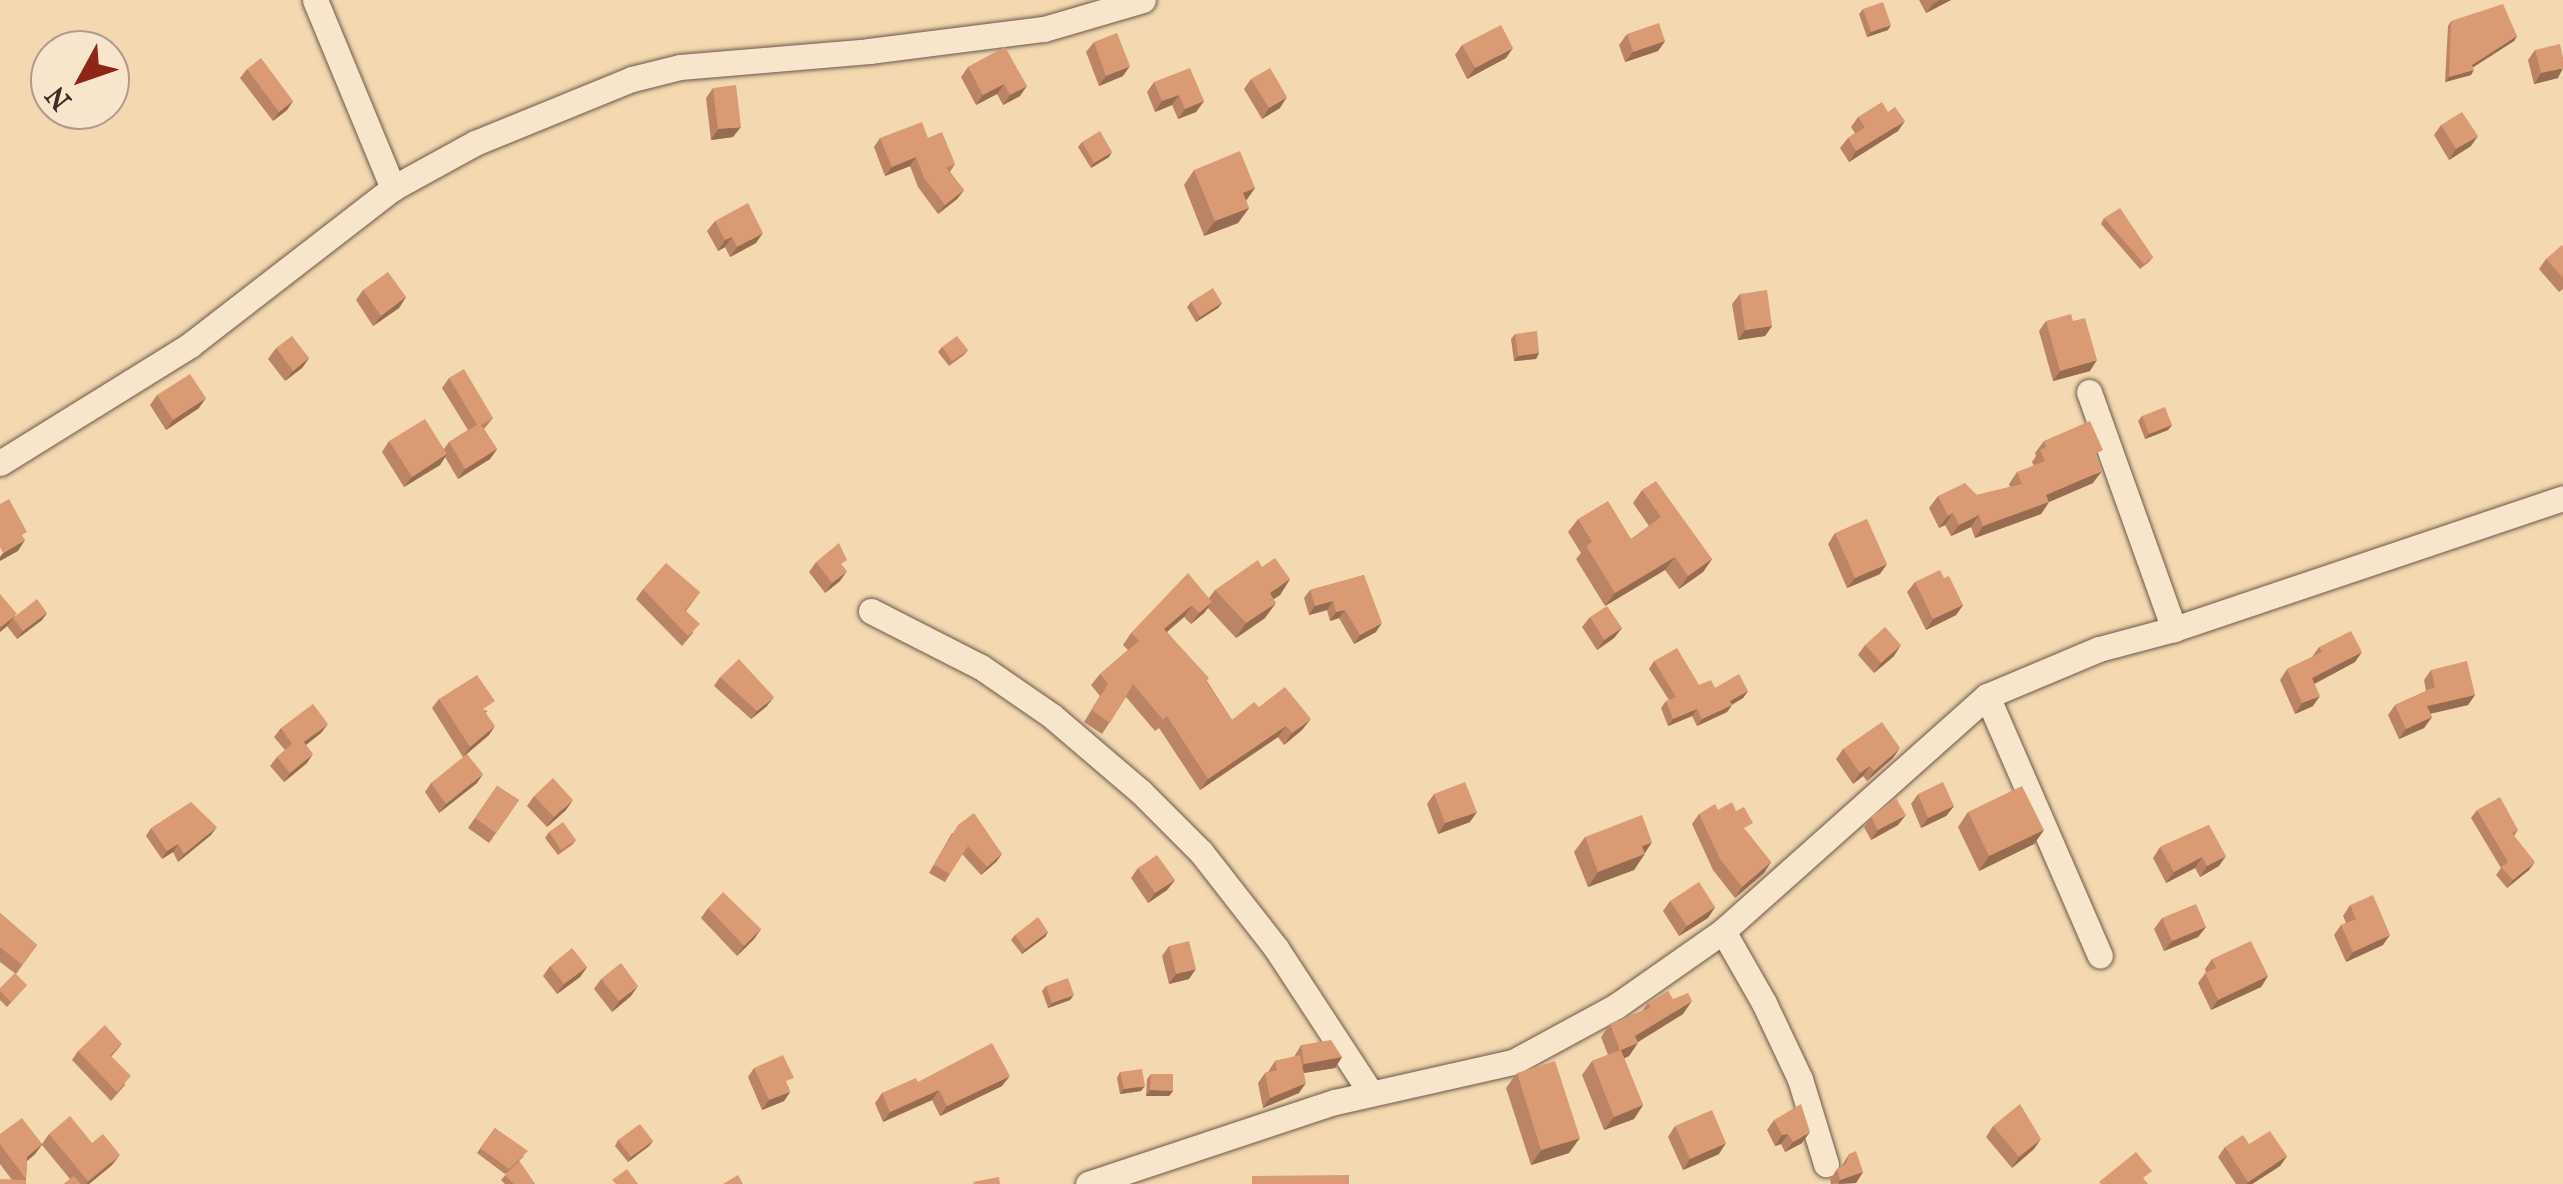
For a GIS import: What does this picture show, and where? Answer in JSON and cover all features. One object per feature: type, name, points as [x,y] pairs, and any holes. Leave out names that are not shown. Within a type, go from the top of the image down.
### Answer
[{"type":"street","points":[[315,0],[393,188]]},
{"type":"street","points":[[0,463],[190,344],[393,188],[475,143],[656,70],[1044,30],[1143,0]]},
{"type":"street","points":[[2089,392],[2174,629]]},
{"type":"street","points":[[1088,1184],[1371,1093],[1513,1062],[1616,1006],[1723,931],[1987,696],[2100,648],[2174,629],[2563,498]]},
{"type":"street","points":[[871,611],[981,667],[1052,716],[1141,792],[1200,852],[1276,948],[1371,1093]]},
{"type":"street","points":[[1987,696],[2100,956]]},
{"type":"street","points":[[1723,931],[1764,1002],[1800,1079],[1826,1164]]},
{"type":"building","points":[[1883,2],[1891,25],[1871,32],[1863,9]]},
{"type":"building","points":[[2503,4],[2517,36],[2472,65],[2474,70],[2449,77],[2451,21]]},
{"type":"building","points":[[1659,23],[1665,41],[1633,52],[1627,34]]},
{"type":"building","points":[[1501,25],[1513,48],[1475,68],[1462,45]]},
{"type":"building","points":[[1117,33],[1130,66],[1106,76],[1094,42]]},
{"type":"building","points":[[2560,44],[2563,68],[2541,73],[2535,50]]},
{"type":"building","points":[[1005,47],[1027,86],[1010,95],[1004,84],[983,95],[968,67]]},
{"type":"building","points":[[261,58],[293,101],[279,112],[247,69]]},
{"type":"building","points":[[1190,68],[1204,101],[1185,109],[1179,95],[1162,101],[1154,82]]},
{"type":"building","points":[[1270,68],[1287,97],[1269,108],[1251,79]]},
{"type":"building","points":[[736,85],[741,127],[718,129],[713,88]]},
{"type":"building","points":[[1882,102],[1888,112],[1895,107],[1905,121],[1856,151],[1848,138],[1865,127],[1858,117]]},
{"type":"building","points":[[2462,112],[2478,136],[2456,149],[2441,125]]},
{"type":"building","points":[[922,122],[928,138],[942,132],[955,164],[946,168],[964,190],[945,205],[924,178],[916,157],[892,167],[880,138]]},
{"type":"building","points":[[1100,131],[1112,152],[1094,163],[1082,142]]},
{"type":"building","points":[[1240,151],[1255,188],[1243,193],[1249,208],[1215,221],[1194,170]]},
{"type":"building","points":[[748,203],[763,233],[737,247],[732,237],[725,240],[715,221]]},
{"type":"building","points":[[2120,208],[2153,257],[2144,264],[2104,218]]},
{"type":"building","points":[[2563,246],[2563,278],[2546,259]]},
{"type":"building","points":[[388,272],[406,297],[381,316],[363,290]]},
{"type":"building","points":[[1213,288],[1222,303],[1200,317],[1191,302]]},
{"type":"building","points":[[1767,290],[1772,326],[1745,330],[1740,294]]},
{"type":"building","points":[[2071,314],[2073,321],[2085,318],[2097,360],[2060,371],[2046,321]]},
{"type":"building","points":[[1537,331],[1539,353],[1518,356],[1515,334]]},
{"type":"building","points":[[292,336],[309,358],[293,371],[276,348]]},
{"type":"building","points":[[957,336],[968,350],[952,361],[942,347]]},
{"type":"building","points":[[464,369],[493,418],[481,425],[497,449],[465,469],[449,442],[477,425],[449,378]]},
{"type":"building","points":[[190,374],[206,398],[173,420],[157,395]]},
{"type":"building","points":[[2165,407],[2172,425],[2149,434],[2142,416]]},
{"type":"building","points":[[425,419],[447,454],[412,477],[389,441]]},
{"type":"building","points":[[2090,421],[2103,450],[2095,454],[2102,471],[2046,495],[2049,502],[1983,526],[1979,515],[1959,525],[1953,513],[1948,516],[1938,496],[1965,483],[1977,495],[2022,484],[2017,472],[2045,461],[2040,450],[2046,447],[2044,441]]},
{"type":"building","points":[[1656,481],[1712,559],[1688,576],[1675,557],[1615,593],[1586,546],[1592,542],[1578,519],[1608,501],[1631,539],[1661,517],[1642,490]]},
{"type":"building","points":[[9,499],[27,532],[22,535],[25,540],[3,553],[0,504]]},
{"type":"building","points":[[1867,519],[1887,564],[1855,578],[1835,533]]},
{"type":"building","points":[[839,543],[847,560],[841,564],[847,571],[832,583],[816,562]]},
{"type":"building","points":[[1275,558],[1290,579],[1270,593],[1276,603],[1246,623],[1215,590],[1258,560],[1262,567]]},
{"type":"building","points":[[666,563],[700,592],[685,610],[700,624],[688,636],[643,589]]},
{"type":"building","points":[[1940,570],[1944,578],[1949,576],[1963,605],[1933,619],[1915,582]]},
{"type":"building","points":[[1188,573],[1212,602],[1199,613],[1192,605],[1164,629],[1209,678],[1206,681],[1232,720],[1254,702],[1259,707],[1285,687],[1311,719],[1292,733],[1286,726],[1208,779],[1167,716],[1163,720],[1133,684],[1110,723],[1092,710],[1108,684],[1100,674],[1139,641],[1131,633]]},
{"type":"building","points":[[1364,575],[1382,623],[1360,635],[1345,610],[1336,612],[1333,601],[1315,606],[1310,590]]},
{"type":"building","points":[[0,594],[17,614],[1,627],[0,625]]},
{"type":"building","points":[[37,599],[47,613],[23,631],[13,618]]},
{"type":"building","points":[[1607,606],[1622,628],[1604,640],[1590,617]]},
{"type":"building","points":[[1885,627],[1901,645],[1881,663],[1865,645]]},
{"type":"building","points":[[2351,631],[2362,652],[2312,678],[2320,696],[2302,703],[2287,669],[2322,652],[2319,647]]},
{"type":"building","points":[[1677,648],[1699,685],[1711,680],[1715,688],[1739,674],[1748,691],[1730,701],[1732,705],[1702,719],[1697,709],[1673,719],[1666,701],[1676,697],[1654,661]]},
{"type":"building","points":[[739,659],[774,697],[757,711],[720,677]]},
{"type":"building","points":[[2467,661],[2475,695],[2427,706],[2432,717],[2406,729],[2395,705],[2435,687],[2431,670]]},
{"type":"building","points":[[477,675],[495,701],[483,709],[495,726],[470,747],[439,699]]},
{"type":"building","points":[[313,704],[328,724],[304,742],[313,754],[290,773],[277,757],[292,744],[281,728]]},
{"type":"building","points":[[1882,722],[1900,748],[1874,771],[1870,766],[1860,773],[1843,749]]},
{"type":"building","points":[[467,754],[483,774],[446,804],[431,783]]},
{"type":"building","points":[[553,778],[573,800],[554,817],[534,796]]},
{"type":"building","points":[[1465,782],[1477,812],[1445,823],[1434,794]]},
{"type":"building","points":[[1943,782],[1954,806],[1928,818],[1918,794]]},
{"type":"building","points":[[497,786],[519,800],[496,833],[475,818]]},
{"type":"building","points":[[2022,786],[2044,830],[1989,856],[1968,812]]},
{"type":"building","points":[[2500,797],[2518,830],[2512,833],[2535,862],[2513,880],[2501,867],[2508,862],[2477,810]]},
{"type":"building","points":[[1896,798],[1906,815],[1878,830],[1871,817]]},
{"type":"building","points":[[191,802],[217,827],[184,854],[178,844],[167,851],[151,828]]},
{"type":"building","points":[[1732,802],[1736,811],[1744,807],[1753,823],[1744,828],[1771,862],[1742,887],[1720,859],[1699,814],[1715,804],[1718,810]]},
{"type":"building","points":[[974,813],[1002,854],[987,867],[968,846],[950,874],[934,865],[958,825]]},
{"type":"building","points":[[1642,815],[1652,842],[1642,846],[1645,854],[1598,872],[1585,837]]},
{"type":"building","points":[[563,822],[576,840],[561,850],[549,832]]},
{"type":"building","points":[[2209,825],[2226,856],[2207,866],[2202,857],[2174,872],[2160,847]]},
{"type":"building","points":[[1157,855],[1175,880],[1155,893],[1138,868]]},
{"type":"building","points":[[1699,882],[1715,907],[1687,926],[1670,901]]},
{"type":"building","points":[[723,892],[761,929],[744,946],[708,908]]},
{"type":"building","points":[[2373,895],[2390,935],[2353,952],[2341,925],[2356,919],[2350,905]]},
{"type":"building","points":[[2196,904],[2206,927],[2172,941],[2162,918]]},
{"type":"building","points":[[0,913],[37,945],[22,965],[0,947]]},
{"type":"building","points":[[1038,917],[1048,932],[1025,949],[1015,935]]},
{"type":"building","points":[[1189,941],[1196,969],[1176,974],[1169,946]]},
{"type":"building","points":[[2251,941],[2268,976],[2218,1000],[2205,973],[2216,968],[2212,959]]},
{"type":"building","points":[[572,948],[587,967],[564,984],[550,966]]},
{"type":"building","points":[[621,963],[638,986],[619,1001],[601,979]]},
{"type":"building","points":[[15,973],[27,985],[11,1002],[0,988]]},
{"type":"building","points":[[1068,978],[1074,995],[1052,1003],[1046,986]]},
{"type":"building","points":[[1668,991],[1673,999],[1688,993],[1692,1001],[1635,1036],[1638,1043],[1621,1050],[1643,1105],[1614,1117],[1592,1061],[1620,1050],[1610,1024],[1650,1008],[1648,1003]]},
{"type":"building","points":[[105,1025],[122,1044],[110,1055],[131,1076],[117,1092],[78,1051]]},
{"type":"building","points":[[1331,1040],[1342,1057],[1304,1064],[1301,1045]]},
{"type":"building","points":[[992,1043],[1010,1076],[947,1106],[939,1090],[890,1112],[882,1093],[916,1078],[918,1082]]},
{"type":"building","points":[[783,1055],[794,1078],[786,1081],[790,1092],[769,1100],[754,1068]]},
{"type":"building","points":[[1300,1055],[1306,1083],[1270,1098],[1265,1073],[1277,1070],[1275,1061]]},
{"type":"building","points":[[1555,1061],[1580,1138],[1541,1150],[1517,1073]]},
{"type":"building","points":[[1142,1069],[1145,1086],[1124,1089],[1120,1072]]},
{"type":"building","points":[[1151,1074],[1173,1074],[1173,1091],[1150,1090]]},
{"type":"building","points":[[1801,1104],[1810,1132],[1793,1142],[1788,1134],[1782,1135],[1774,1120]]},
{"type":"building","points":[[2020,1104],[2041,1139],[2019,1157],[1993,1126]]},
{"type":"building","points":[[1712,1110],[1726,1143],[1690,1159],[1675,1126]]},
{"type":"building","points":[[70,1116],[92,1143],[103,1134],[120,1155],[88,1181],[49,1134]]},
{"type":"building","points":[[22,1118],[42,1144],[27,1157],[26,1179],[0,1144],[0,1134]]},
{"type":"building","points":[[640,1124],[653,1141],[631,1157],[618,1140]]},
{"type":"building","points":[[495,1128],[528,1151],[509,1169],[480,1148]]},
{"type":"building","points":[[2270,1131],[2287,1156],[2248,1182],[2225,1147],[2243,1135],[2249,1144]]},
{"type":"building","points":[[1856,1151],[1863,1172],[1840,1180],[1837,1169]]},
{"type":"building","points":[[2136,1152],[2152,1171],[2143,1178],[2148,1184],[2099,1182]]},
{"type":"building","points":[[519,1161],[535,1184],[514,1184],[505,1175]]},
{"type":"building","points":[[627,1169],[638,1184],[616,1184],[612,1180]]},
{"type":"building","points":[[738,1175],[743,1184],[723,1184]]},
{"type":"building","points":[[1349,1175],[1349,1184],[1252,1184],[1252,1176]]},
{"type":"building","points":[[74,1176],[81,1184],[64,1184]]},
{"type":"building","points":[[999,1177],[1000,1184],[973,1182]]},
{"type":"building","points":[[0,1179],[26,1180],[26,1184],[0,1184]]}]
